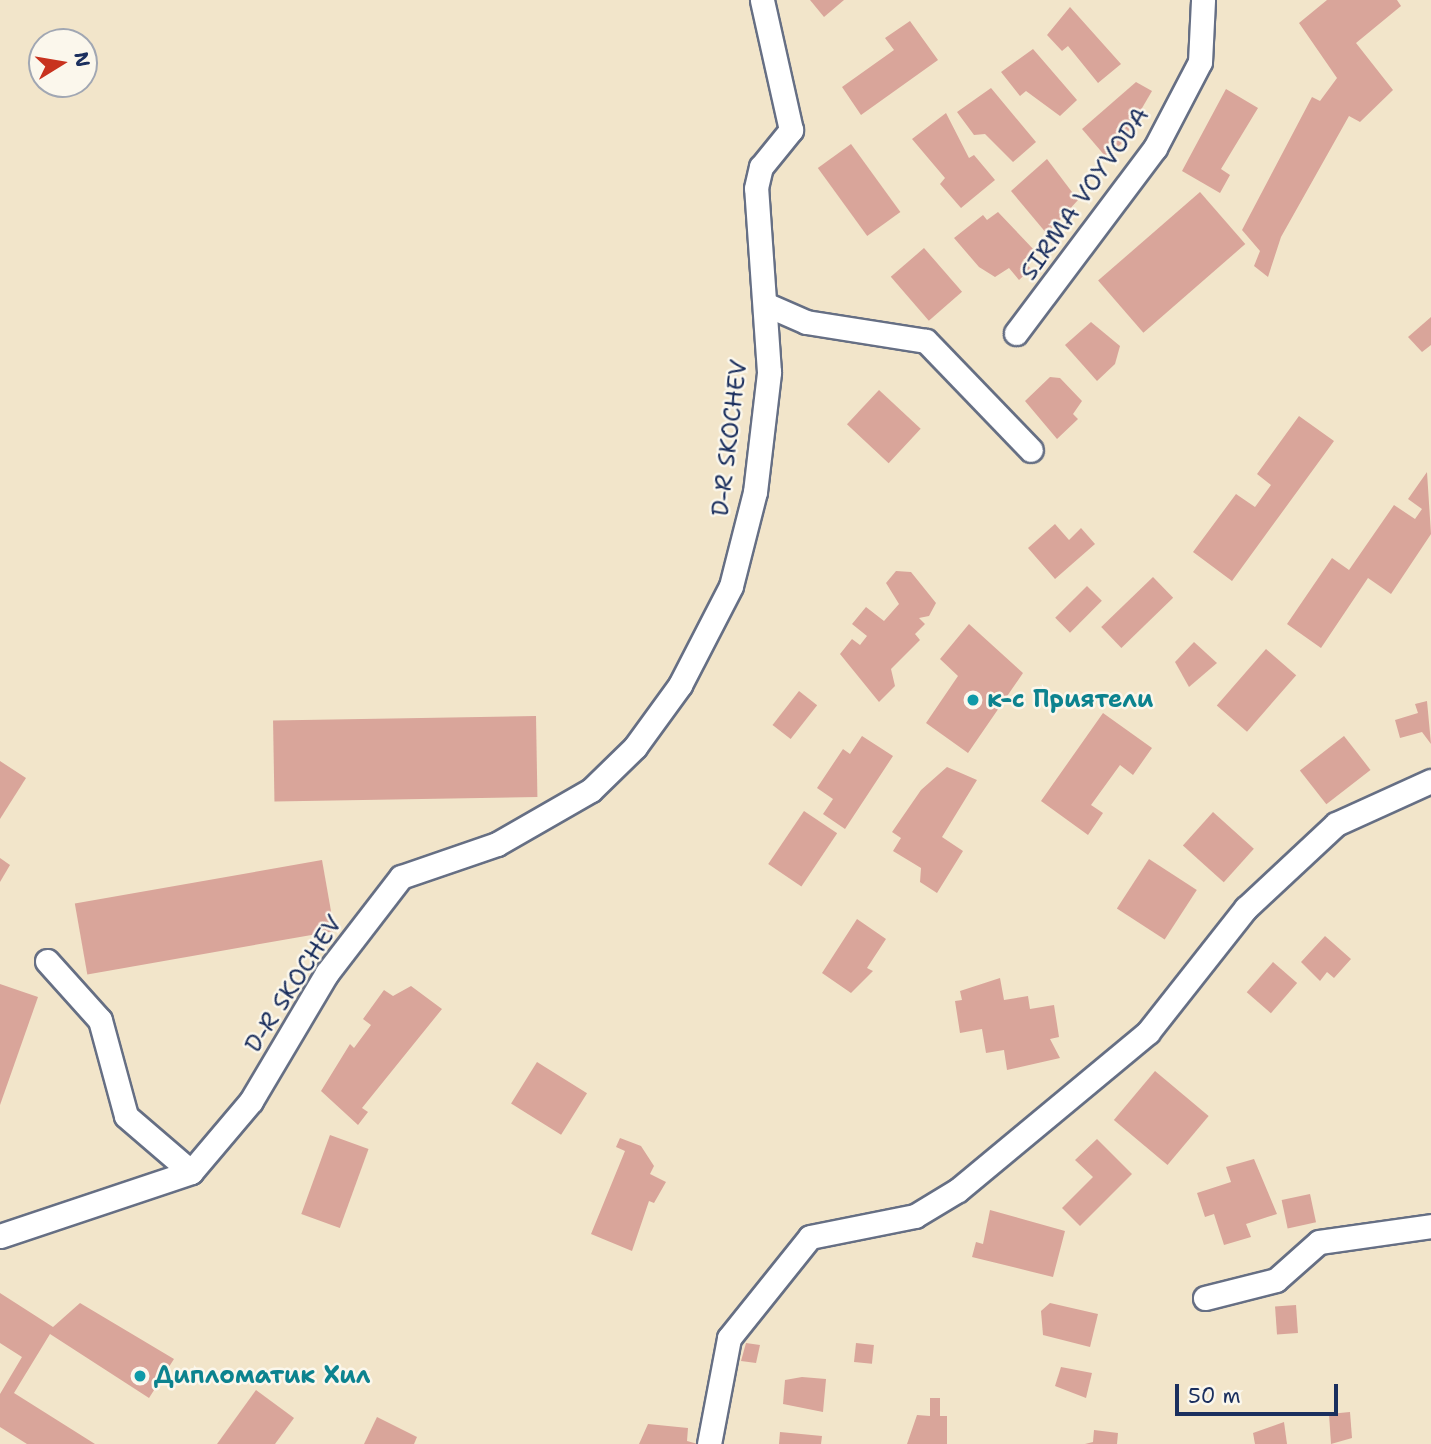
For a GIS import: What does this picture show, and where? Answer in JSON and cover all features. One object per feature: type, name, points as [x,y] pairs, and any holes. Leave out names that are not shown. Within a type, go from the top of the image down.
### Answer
[{"type":"street","name":"D-R SKOCHEV","points":[[191,1172],[251,1101],[327,973],[401,877],[497,844],[591,790],[635,747],[680,685],[731,586],[755,492],[769,372],[756,188],[761,167],[791,130],[791,113],[761,0]]},
{"type":"street","name":"SIRMA VOYVODA","points":[[1016,333],[1155,148],[1200,62],[1203,0]]},
{"type":"street","points":[[765,304],[806,322],[926,341],[1031,450]]},
{"type":"street","points":[[709,1444],[729,1338],[810,1237],[915,1216],[958,1190],[1148,1032],[1246,908],[1336,824],[1431,780]]},
{"type":"street","points":[[47,961],[100,1020],[126,1116],[191,1172]]},
{"type":"street","points":[[0,1236],[191,1172]]},
{"type":"street","points":[[1205,1298],[1276,1280],[1319,1242],[1431,1226]]},
{"type":"building","points":[[810,0],[844,0],[824,17]]},
{"type":"building","points":[[1327,0],[1397,0],[1401,6],[1356,43],[1393,90],[1360,122],[1349,116],[1281,237],[1268,277],[1254,266],[1260,251],[1242,230],[1312,97],[1320,101],[1337,78],[1299,23]]},
{"type":"building","points":[[1070,7],[1121,64],[1098,83],[1068,46],[1062,51],[1047,35]]},
{"type":"building","points":[[910,21],[938,60],[861,115],[842,87],[894,50],[885,38]]},
{"type":"building","points":[[1033,49],[1077,100],[1060,116],[1026,91],[1020,96],[1001,72]]},
{"type":"building","points":[[1136,82],[1152,91],[1121,144],[1106,157],[1082,129]]},
{"type":"building","points":[[991,88],[1036,142],[1013,162],[985,134],[974,135],[957,112]]},
{"type":"building","points":[[1226,89],[1258,108],[1221,169],[1230,175],[1220,193],[1182,171]]},
{"type":"building","points":[[946,113],[969,158],[974,155],[995,180],[961,208],[940,184],[945,178],[912,139]]},
{"type":"building","points":[[851,144],[900,212],[867,236],[818,168]]},
{"type":"building","points":[[1047,159],[1078,200],[1047,234],[1011,191]]},
{"type":"building","points":[[1200,192],[1245,244],[1143,333],[1098,281]]},
{"type":"building","points":[[998,212],[1035,251],[1023,260],[1031,269],[1019,280],[1009,268],[995,277],[979,267],[954,238],[983,215],[987,220]]},
{"type":"building","points":[[924,248],[962,292],[929,321],[891,277]]},
{"type":"building","points":[[1431,317],[1431,345],[1422,352],[1408,337]]},
{"type":"building","points":[[1091,322],[1120,346],[1115,364],[1097,381],[1065,345]]},
{"type":"building","points":[[1050,377],[1060,378],[1082,401],[1073,414],[1078,419],[1057,439],[1025,401]]},
{"type":"building","points":[[879,390],[921,429],[889,463],[847,424]]},
{"type":"building","points":[[1299,416],[1334,441],[1232,581],[1193,552],[1236,494],[1255,507],[1271,485],[1257,474]]},
{"type":"building","points":[[1427,472],[1431,534],[1391,594],[1368,578],[1321,648],[1287,624],[1332,558],[1349,570],[1394,505],[1415,519],[1422,509],[1408,499]]},
{"type":"building","points":[[1055,524],[1069,540],[1081,528],[1095,544],[1055,579],[1028,548]]},
{"type":"building","points":[[896,571],[911,572],[936,603],[929,616],[919,618],[925,624],[915,634],[920,640],[891,669],[895,686],[879,702],[840,654],[852,639],[860,645],[867,636],[852,624],[866,607],[884,621],[899,604],[886,583]]},
{"type":"building","points":[[1153,577],[1173,598],[1121,648],[1101,627]]},
{"type":"building","points":[[1087,586],[1102,601],[1070,633],[1055,618]]},
{"type":"building","name":"к-с Приятели","points":[[969,624],[1023,673],[968,753],[926,723],[958,676],[940,659]]},
{"type":"building","points":[[1194,642],[1217,663],[1189,687],[1175,662]]},
{"type":"building","points":[[1266,649],[1296,675],[1247,732],[1217,706]]},
{"type":"building","points":[[799,691],[817,705],[791,739],[773,725]]},
{"type":"building","points":[[1427,701],[1431,744],[1422,732],[1400,738],[1395,720],[1418,713],[1415,704]]},
{"type":"building","points":[[1103,713],[1152,748],[1133,775],[1120,765],[1091,805],[1103,813],[1088,835],[1041,801]]},
{"type":"building","points":[[536,716],[537,797],[274,802],[273,721]]},
{"type":"building","points":[[862,736],[893,756],[845,829],[823,814],[833,799],[817,788],[843,749],[850,754]]},
{"type":"building","points":[[1344,736],[1370,770],[1326,804],[1300,770]]},
{"type":"building","points":[[0,761],[26,778],[0,819]]},
{"type":"building","points":[[947,767],[977,780],[942,837],[963,851],[937,893],[920,882],[921,868],[893,851],[901,838],[892,832],[921,790]]},
{"type":"building","points":[[804,811],[837,833],[801,886],[768,864]]},
{"type":"building","points":[[1213,812],[1254,849],[1224,882],[1183,845]]},
{"type":"building","points":[[0,858],[10,865],[0,882]]},
{"type":"building","points":[[1149,859],[1197,890],[1165,940],[1117,908]]},
{"type":"building","points":[[322,860],[335,931],[87,974],[75,904]]},
{"type":"building","points":[[857,919],[886,939],[867,968],[873,971],[851,993],[822,973]]},
{"type":"building","points":[[1325,936],[1351,959],[1334,978],[1327,972],[1320,981],[1301,962]]},
{"type":"building","points":[[1273,962],[1297,983],[1271,1013],[1247,992]]},
{"type":"building","points":[[1000,978],[1004,1000],[1028,996],[1030,1009],[1054,1005],[1059,1037],[1050,1039],[1060,1058],[1007,1070],[1004,1050],[986,1053],[982,1029],[960,1033],[955,1001],[962,1000],[960,991]]},
{"type":"building","points":[[0,984],[38,997],[0,1105]]},
{"type":"building","points":[[411,986],[442,1009],[362,1108],[368,1112],[358,1125],[321,1091],[350,1044],[354,1048],[371,1025],[363,1019],[384,990],[393,996]]},
{"type":"building","points":[[537,1062],[587,1093],[561,1135],[511,1104]]},
{"type":"building","points":[[1155,1071],[1209,1116],[1167,1165],[1114,1120]]},
{"type":"building","points":[[330,1135],[369,1149],[340,1228],[301,1214]]},
{"type":"building","points":[[620,1138],[641,1146],[654,1166],[650,1174],[666,1182],[654,1203],[649,1201],[632,1251],[591,1234],[625,1151],[616,1147]]},
{"type":"building","points":[[1097,1139],[1132,1174],[1080,1226],[1062,1208],[1093,1177],[1075,1160]]},
{"type":"building","points":[[1254,1159],[1277,1214],[1246,1224],[1251,1237],[1224,1245],[1214,1214],[1205,1217],[1197,1193],[1231,1182],[1226,1167]]},
{"type":"building","points":[[1310,1194],[1316,1222],[1288,1228],[1282,1200]]},
{"type":"building","points":[[990,1210],[1065,1231],[1053,1277],[972,1257],[976,1242],[983,1244]]},
{"type":"building","name":"Дипломатик Хил","points":[[0,1293],[53,1327],[80,1303],[174,1359],[149,1398],[50,1334],[14,1393],[95,1444],[27,1444],[0,1427],[0,1394],[22,1357],[0,1343]]},
{"type":"building","points":[[1050,1303],[1098,1314],[1090,1347],[1043,1335],[1041,1311]]},
{"type":"building","points":[[1296,1305],[1298,1333],[1277,1334],[1275,1306]]},
{"type":"building","points":[[746,1343],[760,1345],[756,1363],[741,1361]]},
{"type":"building","points":[[856,1343],[874,1345],[872,1364],[854,1362]]},
{"type":"building","points":[[1061,1367],[1092,1373],[1086,1398],[1055,1386]]},
{"type":"building","points":[[802,1377],[826,1379],[823,1412],[783,1404],[785,1380]]},
{"type":"building","points":[[256,1390],[294,1418],[275,1444],[217,1444]]},
{"type":"building","points":[[930,1398],[940,1398],[940,1416],[947,1416],[947,1444],[907,1444],[917,1415],[930,1416]]},
{"type":"building","points":[[1350,1412],[1352,1438],[1331,1444],[1329,1414]]},
{"type":"building","points":[[377,1417],[417,1437],[414,1444],[364,1444]]},
{"type":"building","points":[[1284,1422],[1287,1444],[1255,1444],[1253,1433]]},
{"type":"building","points":[[648,1424],[688,1428],[687,1441],[698,1444],[639,1444]]},
{"type":"building","points":[[1094,1430],[1118,1433],[1117,1444],[1085,1444],[1093,1442]]},
{"type":"building","points":[[780,1432],[822,1436],[821,1444],[779,1444]]},
{"type":"place","name":"к-с Приятели","points":[[973,700]]},
{"type":"place","name":"Дипломатик Хил","points":[[140,1376]]}]
